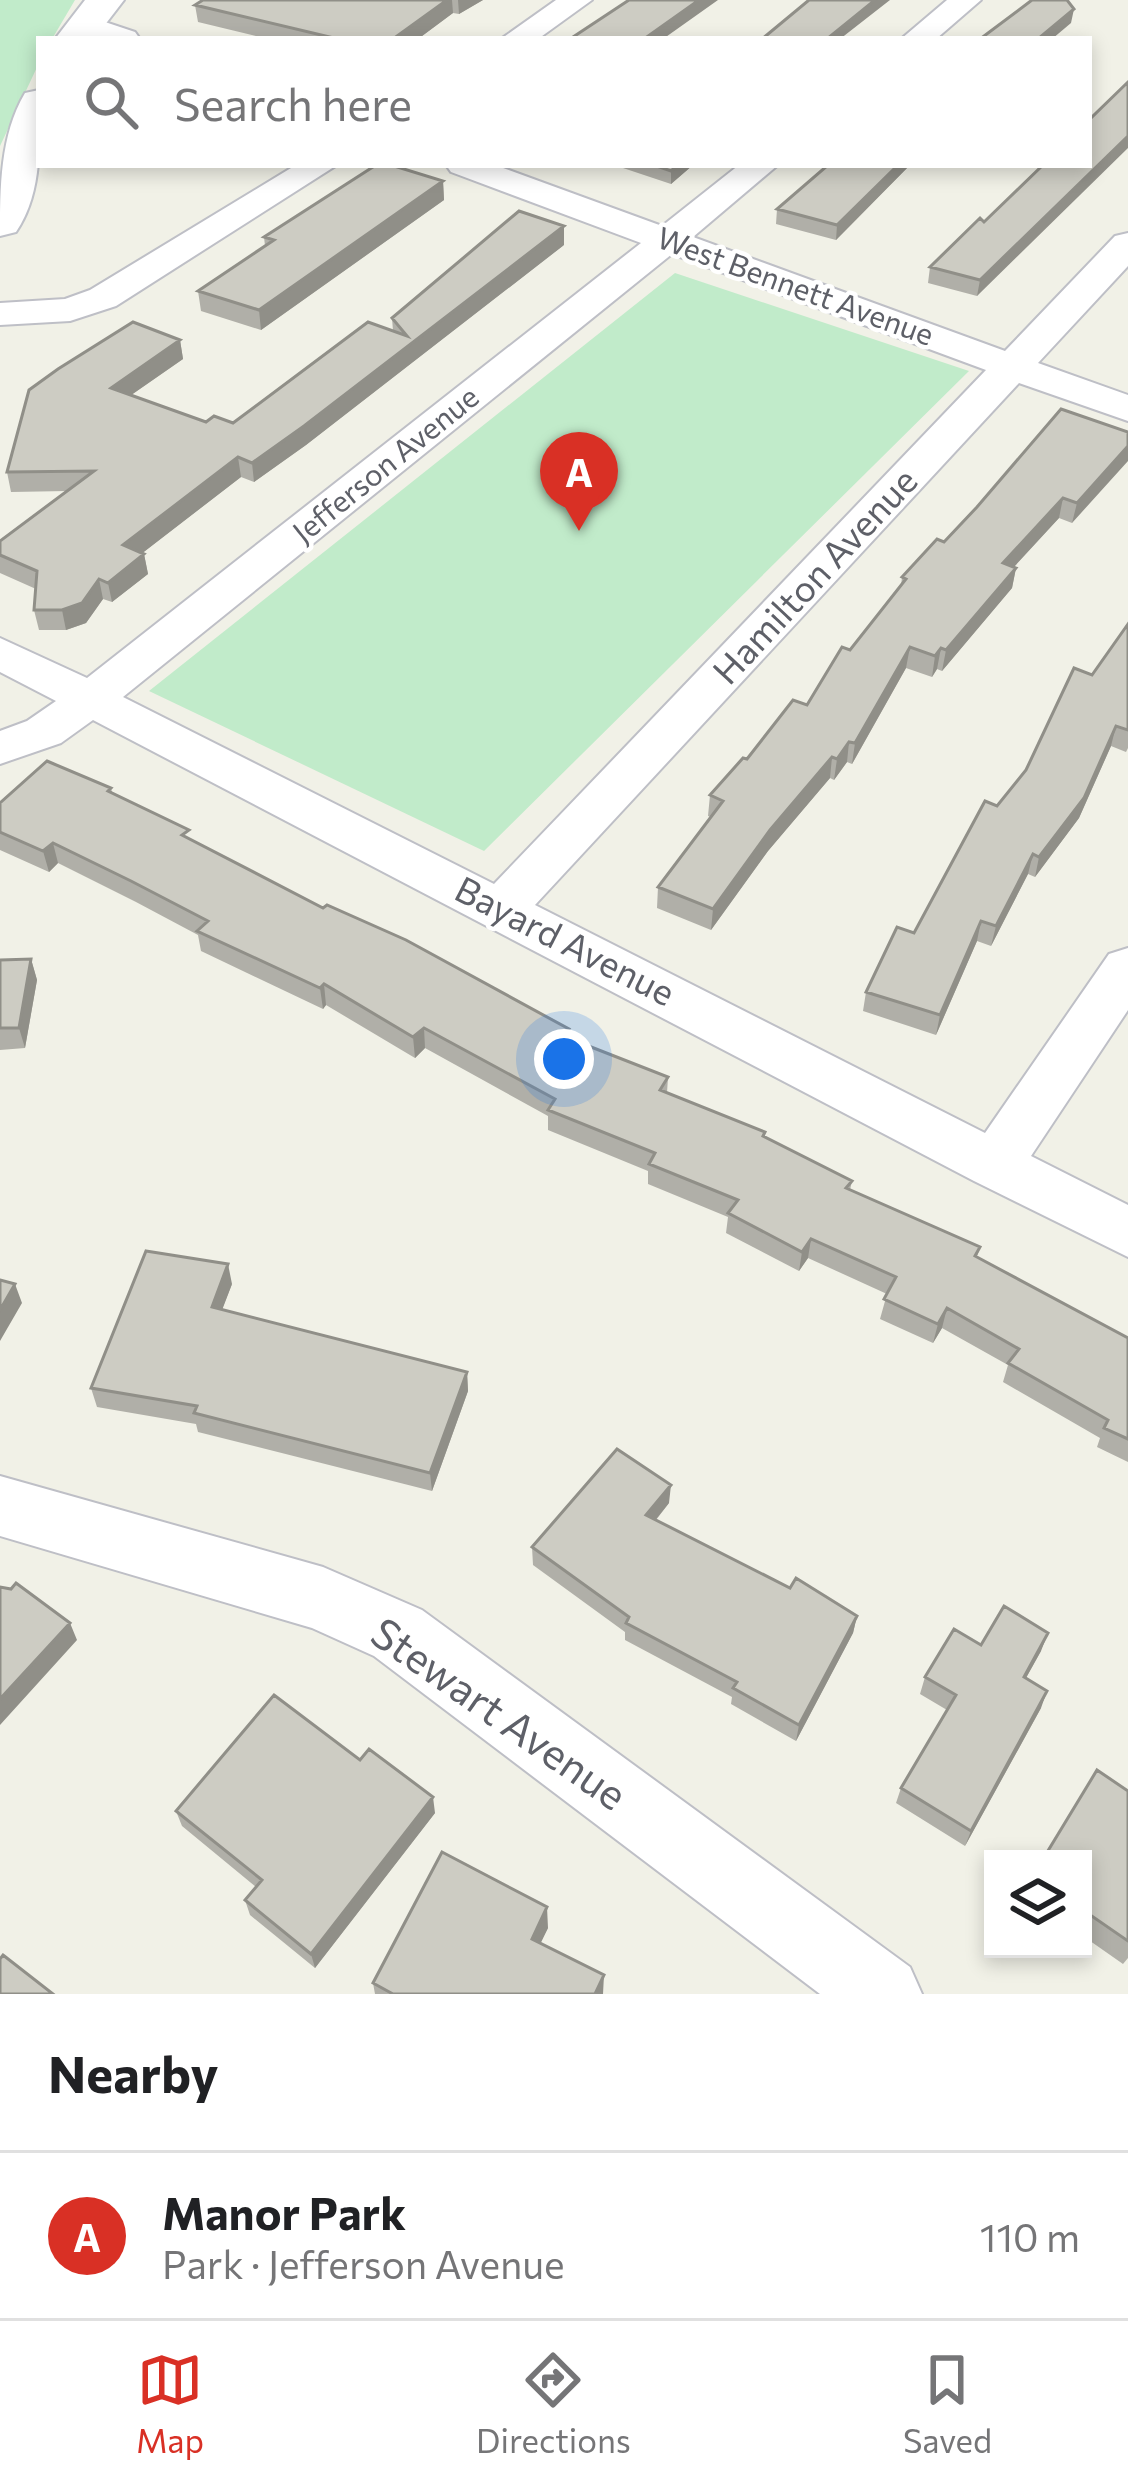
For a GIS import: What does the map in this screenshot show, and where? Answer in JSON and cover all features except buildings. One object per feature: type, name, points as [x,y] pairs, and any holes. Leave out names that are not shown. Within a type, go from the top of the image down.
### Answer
[{"type":"main road","points":[[0,223],[36,111]]},
{"type":"street","points":[[522,36],[578,0]]},
{"type":"street","points":[[921,36],[966,0]]},
{"type":"street","points":[[88,21],[118,36]]},
{"type":"street","points":[[0,314],[70,310],[103,298],[315,168]]},
{"type":"street","name":"West Bennett Avenue","points":[[471,168],[1128,409]]},
{"type":"street","name":"Jefferson Avenue","points":[[0,748],[44,732],[91,699],[757,168]]},
{"type":"street","name":"Hamilton Avenue","points":[[502,908],[1128,244]]},
{"type":"street","name":"Bayard Avenue","points":[[0,653],[1128,1233]]},
{"type":"street","points":[[994,1165],[1128,968]]},
{"type":"street","name":"Stewart Avenue","points":[[0,1506],[323,1600],[398,1633],[883,1994]]},
{"type":"green space","points":[[0,0],[75,0],[54,36],[36,36],[36,69],[0,146]]},
{"type":"green space","points":[[675,273],[969,371],[484,851],[149,691]]},
{"type":"place","name":"Manor Park","points":[[579,531]]}]
